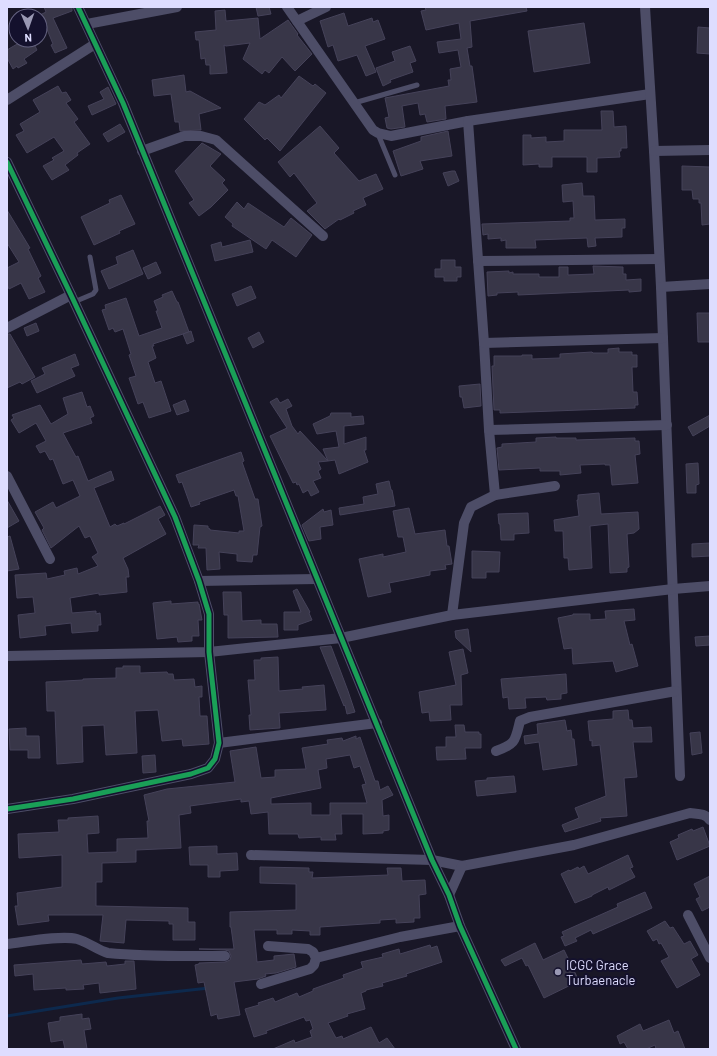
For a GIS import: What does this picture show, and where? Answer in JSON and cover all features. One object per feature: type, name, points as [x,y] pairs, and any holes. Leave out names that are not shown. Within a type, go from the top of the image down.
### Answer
[{"type":"street","points":[[78,7],[123,103],[340,638],[377,723],[432,860],[449,895],[460,926],[516,1049]]},
{"type":"street","points":[[87,24],[177,7]]},
{"type":"street","points":[[287,7],[373,130],[378,134],[391,136],[468,121],[650,94]]},
{"type":"street","points":[[296,21],[326,7]]},
{"type":"street","points":[[645,7],[661,287],[680,776]]},
{"type":"street","points":[[7,100],[95,44]]},
{"type":"street","points":[[468,121],[489,430],[495,495]]},
{"type":"street","points":[[142,151],[184,136],[201,136],[216,140],[323,236]]},
{"type":"street","points":[[654,151],[710,150]]},
{"type":"street","points":[[7,162],[73,298],[175,516],[199,581],[209,614],[209,652],[219,743],[215,759],[208,768],[191,774],[73,799],[7,809]]},
{"type":"street","points":[[478,261],[659,259]]},
{"type":"street","points":[[661,287],[710,284]]},
{"type":"street","points":[[7,328],[73,298]]},
{"type":"street","points":[[484,343],[663,338]]},
{"type":"street","points":[[489,430],[667,425]]},
{"type":"street","points":[[7,476],[50,559]]},
{"type":"street","points":[[452,615],[464,523],[471,507],[495,495],[555,486]]},
{"type":"street","points":[[199,581],[316,579]]},
{"type":"street","points":[[7,656],[209,652],[340,638],[452,615],[710,586]]},
{"type":"street","points":[[496,752],[509,746],[515,739],[520,721],[530,717],[676,691]]},
{"type":"street","points":[[219,743],[377,723]]},
{"type":"street","points":[[251,855],[432,860],[462,866],[574,845],[690,813],[707,816],[710,820]]},
{"type":"street","points":[[449,895],[462,866]]},
{"type":"street","points":[[688,914],[710,958]]},
{"type":"street","points":[[316,958],[400,937],[460,926]]},
{"type":"street","points":[[7,944],[66,937],[77,939],[104,952],[141,956],[225,956]]},
{"type":"street","points":[[260,984],[310,969],[314,965],[316,958],[313,952],[308,949],[268,946]]},
{"type":"lane","points":[[354,103],[417,85]]},
{"type":"lane","points":[[378,134],[395,175]]},
{"type":"lane","points":[[73,298],[94,294],[96,290],[90,257]]},
{"type":"building","points":[[72,7],[72,11],[53,18],[67,48],[55,53],[51,45],[53,44],[48,32],[48,8],[44,8]]},
{"type":"building","points":[[256,7],[269,7],[271,14],[258,16]]},
{"type":"building","points":[[425,7],[526,7],[527,11],[470,21],[472,47],[467,48],[470,66],[472,66],[477,102],[445,106],[446,119],[427,122],[425,114],[420,115],[418,103],[402,106],[405,127],[391,129],[387,128],[385,118],[389,117],[385,98],[449,86],[448,80],[451,80],[450,69],[461,67],[458,50],[439,53],[437,42],[461,39],[459,23],[426,30],[421,11],[426,10]]},
{"type":"building","points":[[225,10],[226,21],[258,18],[260,39],[288,20],[298,34],[297,35],[312,54],[295,71],[282,57],[269,73],[265,70],[262,74],[243,59],[250,43],[224,45],[227,73],[210,74],[210,65],[206,65],[205,58],[201,59],[199,40],[196,40],[195,32],[216,30],[215,11]]},
{"type":"building","points":[[344,13],[348,26],[372,18],[373,22],[378,20],[385,39],[365,46],[376,72],[366,76],[357,55],[338,61],[333,45],[328,47],[320,21]]},
{"type":"building","points":[[584,23],[590,63],[534,72],[528,31]]},
{"type":"building","points":[[698,27],[710,28],[710,54],[697,53]]},
{"type":"building","points":[[410,46],[416,61],[410,63],[413,72],[390,80],[391,82],[383,86],[376,68],[395,61],[392,52]]},
{"type":"building","points":[[10,48],[36,48],[37,50],[24,59],[27,63],[13,69],[7,58],[7,50]]},
{"type":"building","points":[[184,75],[186,92],[190,91],[221,108],[199,114],[201,130],[180,131],[179,122],[175,122],[171,94],[154,96],[152,80]]},
{"type":"building","points":[[299,76],[313,86],[315,84],[326,93],[280,151],[267,138],[265,140],[244,119],[259,102],[265,105],[279,95],[281,98]]},
{"type":"building","points":[[58,86],[62,93],[66,92],[71,100],[66,103],[78,119],[74,122],[90,144],[77,153],[78,155],[65,165],[69,170],[52,180],[43,166],[54,160],[52,158],[64,151],[54,137],[27,153],[16,135],[24,131],[20,124],[40,112],[33,100]]},
{"type":"building","points":[[108,87],[116,104],[92,115],[88,106],[104,99],[100,92]]},
{"type":"building","points":[[601,111],[613,111],[614,127],[626,126],[627,148],[621,148],[621,151],[619,151],[620,157],[597,158],[597,172],[587,172],[587,157],[552,157],[552,167],[539,167],[539,164],[523,165],[523,135],[531,135],[531,138],[546,137],[546,142],[564,141],[564,130],[602,130]]},
{"type":"building","points":[[120,124],[125,132],[108,142],[103,134]]},
{"type":"building","points":[[320,126],[339,148],[334,153],[359,181],[376,174],[383,189],[363,198],[366,205],[353,211],[354,213],[340,220],[339,219],[325,229],[307,211],[317,203],[294,173],[290,177],[278,162]]},
{"type":"building","points":[[448,131],[452,156],[420,161],[423,169],[401,176],[393,151],[421,141],[421,137]]},
{"type":"building","points":[[202,143],[221,154],[210,166],[225,180],[222,183],[228,190],[211,207],[199,216],[189,203],[194,200],[175,171]]},
{"type":"building","points":[[682,166],[710,167],[710,224],[702,225],[701,203],[699,203],[699,199],[693,199],[692,190],[682,190]]},
{"type":"building","points":[[455,171],[459,181],[448,186],[443,173]]},
{"type":"building","points":[[582,183],[583,196],[594,196],[595,220],[625,219],[625,228],[622,228],[622,237],[595,238],[596,246],[588,247],[587,238],[535,240],[536,248],[506,248],[506,240],[501,241],[501,238],[488,239],[488,234],[483,235],[482,224],[570,221],[570,218],[574,218],[573,201],[563,202],[562,185]]},
{"type":"building","points":[[121,195],[135,224],[94,245],[81,217],[110,203],[109,200]]},
{"type":"building","points":[[237,202],[244,209],[248,203],[284,227],[291,218],[312,235],[296,257],[272,240],[266,249],[232,226],[233,224],[225,217]]},
{"type":"building","points":[[7,210],[30,248],[28,249],[41,276],[38,278],[45,292],[29,299],[21,283],[9,289],[7,284],[7,268],[19,262],[7,243]]},
{"type":"building","points":[[250,240],[253,252],[215,261],[211,245],[221,242],[222,247]]},
{"type":"building","points":[[133,250],[143,274],[109,289],[101,271],[118,264],[116,257]]},
{"type":"building","points":[[441,260],[455,260],[455,267],[461,267],[461,277],[457,277],[457,281],[444,281],[444,277],[435,277],[435,269],[441,269]]},
{"type":"building","points":[[156,262],[161,273],[148,279],[143,268]]},
{"type":"building","points":[[593,266],[623,267],[623,274],[626,274],[626,280],[641,279],[641,291],[629,292],[629,290],[518,295],[518,292],[497,293],[497,295],[488,296],[487,272],[509,271],[509,273],[513,272],[513,274],[539,274],[539,277],[559,277],[559,267],[568,267],[568,275],[594,274]]},
{"type":"building","points":[[251,286],[256,298],[237,306],[232,294]]},
{"type":"building","points":[[172,291],[178,302],[189,332],[153,344],[154,346],[152,346],[156,358],[148,362],[155,383],[161,381],[171,411],[149,418],[143,402],[138,404],[129,378],[136,376],[123,329],[115,332],[113,328],[109,330],[102,310],[106,309],[105,305],[126,298],[139,336],[162,328],[154,301],[163,297],[162,295]]},
{"type":"building","points":[[697,313],[710,313],[710,342],[698,342]]},
{"type":"building","points":[[36,323],[39,331],[27,336],[24,328]]},
{"type":"building","points":[[191,331],[194,341],[187,344],[183,334]]},
{"type":"building","points":[[259,332],[264,342],[253,348],[248,338]]},
{"type":"building","points":[[7,334],[10,334],[35,377],[22,384],[20,382],[7,388]]},
{"type":"building","points":[[619,348],[619,352],[632,352],[632,355],[637,355],[637,367],[632,367],[633,392],[637,392],[638,405],[635,405],[635,408],[500,413],[500,410],[494,410],[492,366],[494,366],[494,356],[532,355],[532,359],[560,358],[560,354],[592,352],[608,353],[608,349]]},
{"type":"building","points":[[75,354],[79,365],[71,368],[75,376],[37,393],[31,381],[45,374],[42,368]]},
{"type":"building","points":[[480,384],[481,406],[464,408],[462,397],[460,397],[459,386]]},
{"type":"building","points":[[82,392],[87,407],[90,406],[94,416],[90,418],[92,423],[63,433],[76,457],[78,456],[88,481],[111,471],[114,480],[94,488],[110,527],[115,524],[117,526],[124,524],[160,506],[165,515],[158,519],[166,534],[123,558],[128,569],[129,577],[126,577],[127,592],[99,595],[99,593],[70,598],[72,613],[96,611],[96,614],[100,613],[101,625],[98,625],[98,631],[72,633],[71,623],[45,626],[46,635],[20,638],[18,615],[35,613],[33,597],[17,598],[15,575],[46,573],[47,579],[65,575],[64,571],[77,568],[78,574],[98,566],[92,557],[98,553],[90,536],[85,538],[79,526],[51,548],[42,530],[44,528],[35,512],[53,502],[56,508],[80,496],[73,480],[63,484],[53,459],[50,460],[45,451],[40,453],[36,446],[46,441],[36,423],[19,433],[11,420],[14,418],[12,415],[40,405],[51,424],[68,414],[63,398]]},
{"type":"building","points":[[277,398],[280,403],[288,399],[292,406],[286,409],[292,426],[298,434],[300,431],[328,461],[318,462],[321,469],[318,471],[321,478],[313,481],[319,492],[311,496],[308,490],[303,493],[299,484],[297,485],[296,482],[293,483],[270,436],[287,428],[270,402]]},
{"type":"building","points":[[185,400],[189,411],[177,415],[173,405]]},
{"type":"building","points":[[331,413],[351,413],[351,417],[363,416],[364,424],[344,426],[344,444],[366,437],[366,450],[364,450],[368,462],[339,474],[335,460],[328,461],[323,449],[339,447],[336,431],[317,434],[313,424],[330,416]]},
{"type":"building","points":[[710,415],[710,426],[693,436],[688,427]]},
{"type":"building","points":[[536,438],[576,438],[576,440],[635,438],[635,441],[639,441],[640,454],[635,455],[638,483],[612,485],[610,465],[605,464],[580,465],[581,473],[560,475],[560,471],[540,471],[540,468],[499,470],[497,448],[502,447],[502,444],[536,442]]},
{"type":"building","points":[[241,452],[244,461],[242,462],[255,499],[258,499],[262,526],[260,527],[257,555],[253,555],[252,562],[237,561],[237,554],[219,552],[220,569],[207,570],[206,548],[198,548],[199,545],[193,545],[194,525],[208,526],[210,530],[239,533],[239,531],[244,531],[238,496],[236,496],[234,490],[199,502],[200,504],[191,507],[182,482],[179,483],[176,475]]},
{"type":"building","points":[[698,463],[699,484],[696,485],[696,493],[687,493],[686,464]]},
{"type":"building","points":[[389,481],[395,506],[340,515],[339,508],[364,504],[363,497],[378,494],[376,484]]},
{"type":"building","points":[[599,493],[601,514],[638,512],[639,529],[634,533],[627,534],[629,567],[627,568],[627,572],[610,573],[608,524],[590,526],[592,568],[569,570],[568,558],[564,558],[563,531],[555,531],[554,520],[579,516],[577,500],[578,495]]},
{"type":"building","points":[[7,500],[19,521],[7,528]]},
{"type":"building","points":[[409,508],[415,534],[445,530],[447,546],[449,546],[452,564],[445,565],[446,569],[430,571],[430,575],[389,583],[391,592],[368,597],[359,559],[383,554],[383,557],[406,552],[403,537],[398,537],[393,511]]},
{"type":"building","points":[[323,509],[324,512],[331,510],[333,525],[320,527],[321,539],[309,541],[302,525]]},
{"type":"building","points":[[528,513],[529,533],[514,534],[514,540],[501,540],[498,514]]},
{"type":"building","points":[[10,536],[19,569],[7,571],[7,537]]},
{"type":"building","points":[[710,543],[710,556],[692,557],[692,544]]},
{"type":"building","points":[[472,551],[500,552],[499,572],[486,572],[486,578],[472,578]]},
{"type":"building","points":[[297,589],[310,612],[309,613],[312,620],[298,625],[298,630],[284,630],[284,612],[301,612],[293,591]]},
{"type":"building","points":[[223,592],[241,592],[242,621],[261,620],[261,624],[277,624],[278,637],[228,638],[228,615],[224,615]]},
{"type":"building","points":[[171,601],[171,604],[198,602],[202,620],[198,620],[199,636],[192,636],[192,641],[178,642],[177,637],[157,639],[153,603]]},
{"type":"building","points":[[634,609],[635,620],[624,621],[630,645],[632,644],[638,666],[616,672],[613,661],[573,664],[572,648],[564,649],[558,618],[573,614],[590,614],[590,620],[606,619],[605,611]]},
{"type":"building","points":[[468,629],[471,652],[456,638],[455,631]]},
{"type":"building","points":[[710,636],[710,645],[696,646],[695,637]]},
{"type":"building","points":[[331,646],[355,712],[347,714],[345,705],[344,706],[320,647]]},
{"type":"building","points":[[463,649],[468,673],[461,675],[462,705],[450,705],[451,720],[430,721],[429,712],[422,713],[419,692],[456,685],[449,652]]},
{"type":"building","points":[[278,657],[279,691],[324,685],[326,710],[279,713],[280,728],[250,730],[249,715],[251,715],[248,680],[255,680],[254,660]]},
{"type":"building","points":[[123,666],[140,666],[140,673],[167,672],[168,674],[173,674],[174,680],[194,679],[195,687],[202,686],[202,697],[199,697],[200,716],[207,716],[209,744],[183,746],[182,739],[162,741],[158,710],[135,711],[137,753],[106,755],[104,725],[82,726],[83,762],[57,764],[55,711],[47,711],[46,682],[116,678],[116,668],[123,668]]},
{"type":"building","points":[[566,674],[567,693],[561,694],[561,699],[547,700],[546,697],[525,698],[526,708],[509,709],[508,697],[503,698],[501,679]]},
{"type":"building","points":[[628,710],[629,720],[632,720],[633,728],[651,727],[652,742],[633,742],[637,777],[624,778],[627,816],[600,818],[601,821],[565,832],[562,825],[579,818],[575,808],[606,796],[600,745],[592,746],[588,721],[613,719],[613,711]]},
{"type":"building","points":[[565,720],[567,731],[571,730],[572,739],[574,739],[577,765],[543,770],[539,742],[525,744],[524,736],[538,734],[537,724]]},
{"type":"building","points":[[455,725],[464,725],[465,732],[479,732],[479,734],[481,734],[481,748],[465,748],[466,759],[437,760],[436,747],[446,747],[446,737],[456,737]]},
{"type":"building","points":[[26,728],[26,736],[39,736],[40,758],[28,758],[28,750],[10,750],[9,729]]},
{"type":"building","points":[[700,732],[702,753],[692,755],[690,733]]},
{"type":"building","points":[[356,736],[356,739],[360,737],[375,781],[378,781],[380,790],[388,786],[393,795],[382,800],[383,816],[389,815],[389,830],[383,831],[383,833],[363,834],[363,814],[341,814],[342,834],[335,834],[336,840],[321,840],[321,837],[299,838],[298,834],[269,834],[268,812],[251,814],[249,801],[241,802],[241,799],[190,806],[191,813],[179,815],[181,848],[136,850],[136,862],[102,863],[102,882],[96,882],[96,906],[188,908],[188,922],[195,922],[195,940],[173,940],[173,924],[169,924],[169,921],[126,920],[124,943],[100,941],[103,915],[48,915],[49,921],[18,925],[15,906],[18,906],[17,893],[62,887],[62,855],[19,858],[18,834],[59,832],[58,820],[98,816],[99,833],[87,834],[88,853],[117,852],[117,839],[148,838],[147,821],[149,821],[144,795],[167,789],[235,782],[230,751],[256,747],[261,778],[275,777],[275,770],[306,769],[302,748],[328,744],[327,740],[342,738],[343,741]],"holes":[[[350,755],[354,768],[360,766],[366,784],[362,785],[367,803],[330,803],[330,815],[311,815],[311,803],[271,804],[271,798],[321,788],[318,770],[327,768],[326,759]]]},
{"type":"building","points":[[155,755],[156,772],[143,773],[142,756]]},
{"type":"building","points":[[514,776],[516,792],[477,796],[475,781],[487,780],[487,778]]},
{"type":"building","points":[[703,827],[710,846],[677,860],[670,842],[679,838],[678,835],[692,829],[693,831]]},
{"type":"building","points":[[217,846],[217,854],[237,853],[238,870],[220,871],[220,877],[208,877],[208,865],[190,865],[189,847]]},
{"type":"building","points":[[628,855],[633,867],[630,868],[635,877],[609,890],[608,887],[575,903],[561,874],[584,866],[588,874]]},
{"type":"building","points":[[260,867],[309,868],[309,872],[313,872],[312,878],[388,875],[387,868],[401,868],[402,881],[425,880],[426,894],[419,895],[420,918],[414,918],[414,922],[396,923],[396,919],[380,920],[380,923],[320,927],[320,935],[310,935],[310,931],[292,930],[292,934],[277,934],[277,930],[254,930],[257,962],[274,960],[274,956],[294,954],[296,967],[276,973],[265,974],[266,976],[258,979],[234,982],[240,1015],[218,1019],[217,1014],[211,1016],[204,982],[198,983],[195,965],[199,963],[225,962],[230,960],[231,956],[229,951],[225,950],[199,949],[234,949],[230,927],[230,912],[296,910],[296,884],[260,883]]},
{"type":"building","points":[[710,876],[710,907],[702,911],[696,899],[700,897],[694,884]]},
{"type":"building","points":[[645,892],[652,908],[593,934],[591,930],[575,938],[577,941],[565,946],[561,937],[564,936],[562,932],[618,907],[617,904]]},
{"type":"building","points":[[665,921],[670,928],[673,927],[684,944],[690,941],[698,955],[691,959],[700,975],[677,988],[661,961],[669,957],[661,943],[659,944],[657,939],[653,941],[647,931]]},
{"type":"building","points":[[535,943],[543,960],[564,950],[579,981],[544,998],[528,965],[526,966],[522,958],[505,966],[501,960]]},
{"type":"building","points":[[430,945],[431,948],[437,946],[442,962],[406,974],[407,976],[382,983],[383,986],[366,990],[361,993],[365,1009],[347,1014],[348,1016],[328,1023],[336,1038],[342,1036],[343,1039],[371,1027],[379,1043],[387,1038],[395,1049],[273,1049],[294,1040],[295,1043],[312,1037],[310,1031],[313,1029],[310,1020],[306,1021],[304,1017],[254,1037],[245,1009],[259,1005],[258,1003],[273,998],[275,1002],[297,993],[299,997],[313,991],[313,989],[344,978],[343,975],[363,968],[361,962],[383,957],[382,954],[399,949],[400,954]]},
{"type":"building","points":[[81,960],[82,964],[106,962],[107,966],[125,964],[125,961],[134,961],[136,989],[100,993],[99,983],[83,985],[84,989],[66,990],[66,988],[34,990],[33,974],[15,976],[14,965]]},
{"type":"building","points":[[82,1014],[82,1019],[89,1018],[91,1029],[84,1030],[87,1049],[65,1049],[63,1040],[51,1042],[48,1023],[60,1021],[60,1017]]},
{"type":"building","points":[[669,1020],[674,1033],[678,1031],[685,1049],[656,1049],[655,1045],[646,1049],[628,1049],[624,1042],[620,1044],[617,1036],[640,1024],[643,1031]]},
{"type":"waterway","points":[[7,1016],[118,998],[209,988]]},
{"type":"cycle path","points":[[78,7],[123,103],[432,860],[449,895],[460,926],[516,1049]]},
{"type":"cycle path","points":[[7,162],[175,517],[199,581],[209,614],[209,652],[219,743],[215,759],[208,768],[191,774],[73,799],[7,809]]},
{"type":"place","name":"ICGC Grace Turbaenacle","points":[[558,972]]}]
